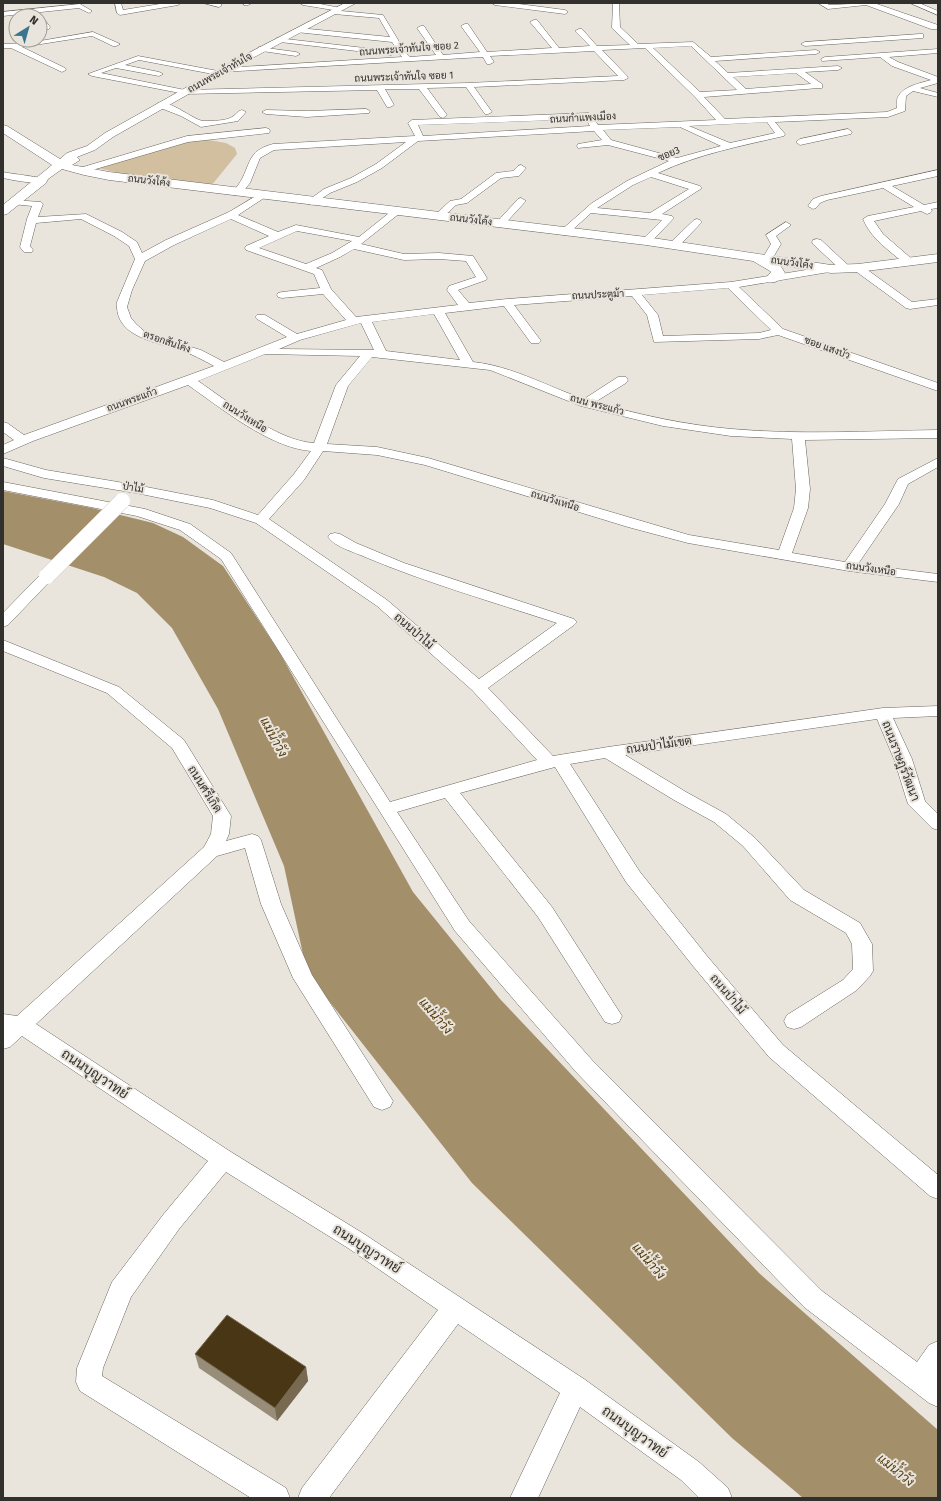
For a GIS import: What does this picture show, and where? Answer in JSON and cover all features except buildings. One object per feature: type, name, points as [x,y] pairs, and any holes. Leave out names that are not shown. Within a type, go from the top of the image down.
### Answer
[{"type":"main road","name":"ถนนพระเจ้าทันใจ","points":[[62,165],[65,160],[77,152],[91,148],[109,135],[161,105],[262,49],[352,3]]},
{"type":"main road","points":[[3,128],[36,151],[62,165],[64,170],[48,179],[42,180],[3,211]]},
{"type":"main road","name":"ถนนพระเจ้าทันใจ","points":[[62,165],[88,153],[91,148]]},
{"type":"main road","points":[[36,151],[58,154],[77,152]]},
{"type":"main road","name":"ถนนวังโค้ง","points":[[62,165],[75,166],[110,176]]},
{"type":"main road","name":"ถนนวังโค้ง","points":[[62,165],[110,176],[261,196],[646,241],[831,269]]},
{"type":"main road","points":[[761,258],[776,269],[778,273],[772,279]]},
{"type":"main road","name":"ถนนประตูม้า","points":[[831,269],[938,258]]},
{"type":"main road","points":[[923,260],[938,270]]},
{"type":"street","points":[[118,3],[120,13],[178,3]]},
{"type":"street","points":[[206,3],[219,6]]},
{"type":"street","points":[[304,3],[337,11],[382,16],[384,28],[395,40],[406,57]]},
{"type":"street","points":[[495,3],[565,12]]},
{"type":"street","points":[[555,3],[566,4]]},
{"type":"street","points":[[616,3],[616,28],[636,46]]},
{"type":"street","points":[[821,3],[828,7],[866,3],[933,26]]},
{"type":"street","points":[[913,3],[938,13]]},
{"type":"street","points":[[3,14],[68,5],[80,6],[87,14],[78,13],[48,16]]},
{"type":"street","points":[[893,19],[906,17]]},
{"type":"street","points":[[317,21],[333,23]]},
{"type":"street","points":[[534,22],[557,50]]},
{"type":"street","points":[[465,26],[491,64]]},
{"type":"street","points":[[929,41],[907,27],[933,26]]},
{"type":"street","points":[[421,28],[441,57]]},
{"type":"street","name":"ถนนพระเจ้าทันใจ ซอย 2","points":[[299,30],[395,40]]},
{"type":"street","points":[[579,31],[595,48]]},
{"type":"street","points":[[48,41],[93,34],[116,44]]},
{"type":"street","name":"ถนนพระเจ้าทันใจ ซอย 1","points":[[280,40],[406,57]]},
{"type":"street","points":[[726,75],[838,68],[805,44],[929,41]]},
{"type":"street","name":"ถนนพระเจ้าทันใจ ซอย 2","points":[[115,65],[138,58],[221,72],[337,64],[406,57],[441,57],[693,44],[744,91]]},
{"type":"street","points":[[647,46],[698,94],[724,123]]},
{"type":"street","points":[[17,48],[62,70]]},
{"type":"street","name":"ถนนพระเจ้าทันใจ ซอย 1","points":[[115,65],[92,74],[185,92],[315,92],[380,87],[621,81],[595,48]]},
{"type":"street","points":[[262,49],[302,54]]},
{"type":"street","points":[[825,59],[938,51]]},
{"type":"street","points":[[710,59],[816,52]]},
{"type":"street","points":[[317,56],[333,58],[337,64]]},
{"type":"street","points":[[881,56],[895,64],[937,82]]},
{"type":"street","points":[[115,65],[159,74]]},
{"type":"street","points":[[138,84],[178,65]]},
{"type":"street","points":[[698,94],[819,86],[798,71]]},
{"type":"street","name":"ถนนกำแพงเมือง","points":[[237,193],[245,183],[254,158],[264,149],[307,145],[417,140],[596,128],[888,114],[902,109],[900,99],[904,94],[913,89],[937,82]]},
{"type":"street","points":[[468,85],[488,112]]},
{"type":"street","points":[[421,86],[443,115]]},
{"type":"street","points":[[380,87],[390,104]]},
{"type":"street","points":[[913,89],[938,95]]},
{"type":"street","points":[[161,105],[184,114],[200,124],[227,121],[246,112],[220,113]]},
{"type":"street","points":[[266,112],[366,111]]},
{"type":"street","points":[[278,121],[285,113]]},
{"type":"street","points":[[184,114],[198,114]]},
{"type":"street","points":[[312,202],[327,191],[354,180],[379,166],[417,140],[412,123],[588,116],[608,142]]},
{"type":"street","points":[[800,142],[848,132],[823,117]]},
{"type":"street","name":"ซอย3","points":[[564,232],[589,210],[630,183],[677,161],[729,146],[781,134],[769,120]]},
{"type":"street","points":[[678,125],[729,146]]},
{"type":"street","points":[[86,169],[187,139],[266,131]]},
{"type":"street","points":[[581,146],[608,142],[677,161]]},
{"type":"street","points":[[438,216],[453,203],[464,200],[499,175],[516,174],[521,168]]},
{"type":"street","points":[[813,206],[816,201],[824,198],[938,173]]},
{"type":"street","points":[[651,174],[697,188],[652,216]]},
{"type":"street","points":[[3,175],[13,178]]},
{"type":"street","points":[[3,178],[42,180]]},
{"type":"street","points":[[883,184],[938,217]]},
{"type":"street","points":[[32,219],[36,220],[83,216],[118,234],[133,244],[140,259],[169,243],[248,206],[261,196]]},
{"type":"street","points":[[500,224],[520,201]]},
{"type":"street","points":[[15,202],[38,204],[32,219],[25,247],[28,250]]},
{"type":"street","points":[[909,262],[878,235],[870,225],[868,219],[938,205]]},
{"type":"street","points":[[589,210],[669,218],[646,241]]},
{"type":"street","points":[[306,268],[336,255],[357,243],[397,211]]},
{"type":"street","points":[[230,215],[278,236]]},
{"type":"street","points":[[674,245],[697,222]]},
{"type":"street","points":[[761,258],[776,244],[771,235],[786,225]]},
{"type":"street","points":[[382,354],[359,321],[326,290],[318,272],[250,248],[296,228],[357,243],[404,257],[439,256],[470,258],[482,278],[453,288],[452,290],[466,307]]},
{"type":"street","points":[[817,242],[852,268],[910,306],[938,302]]},
{"type":"street","name":"ตรอกสันโค้ง","points":[[140,259],[129,281],[122,306],[125,317],[131,326],[144,336],[193,351],[224,366]]},
{"type":"street","name":"ถนนประตูม้า","points":[[261,352],[296,338],[359,321],[507,302],[731,285],[831,269]]},
{"type":"street","name":"ซอย แสงบัว","points":[[731,285],[779,331],[938,387]]},
{"type":"street","points":[[282,295],[326,290]]},
{"type":"street","points":[[635,293],[652,315],[658,340],[759,336],[779,331]]},
{"type":"street","points":[[507,302],[535,341]]},
{"type":"street","points":[[438,311],[468,363]]},
{"type":"street","points":[[262,317],[296,338]]},
{"type":"street","name":"ถนนพระแก้ว","points":[[3,450],[23,440],[189,380],[261,352]]},
{"type":"street","name":"ถนน พระแก้ว","points":[[261,352],[382,354],[468,363],[506,371],[552,391],[585,403],[663,422],[708,431],[798,436],[938,434]]},
{"type":"street","points":[[261,520],[299,477],[319,448],[342,385],[369,354]]},
{"type":"street","name":"ถนนวังเหนือ","points":[[189,380],[238,414],[274,435],[299,446],[377,451],[428,462],[633,524],[688,539],[849,567],[938,578]]},
{"type":"street","points":[[585,403],[622,380]]},
{"type":"street","points":[[3,426],[23,440]]},
{"type":"street","points":[[784,556],[801,508],[803,489],[798,436]]},
{"type":"street","name":"ป่าไม้","points":[[3,462],[44,474],[136,489],[213,504],[261,520]]},
{"type":"street","points":[[849,567],[892,504],[903,482],[938,462]]},
{"type":"street","points":[[11,488],[44,474]]},
{"type":"street","points":[[11,488],[112,506],[185,526],[226,556],[462,926],[584,1066],[813,1299],[929,1387],[938,1354]]},
{"type":"street","points":[[3,622],[47,576],[136,489]]},
{"type":"street","name":"ถนนป่าไม้","points":[[261,520],[382,603],[478,687],[554,761],[633,877],[700,961],[776,1051],[938,1189]]},
{"type":"street","points":[[335,538],[399,566],[569,622],[478,687]]},
{"type":"street","name":"ถนนศรีเกิด","points":[[3,645],[113,690],[178,744],[222,816],[220,834],[211,851],[12,1023],[3,1041]]},
{"type":"street","name":"ถนนป่าไม้เขต","points":[[386,809],[554,761],[883,713],[938,711]]},
{"type":"street","name":"ถนนราษฎร์วัฒนา","points":[[883,713],[903,759],[917,804],[938,824]]},
{"type":"street","points":[[608,752],[680,796],[720,818],[749,842],[798,895],[853,928],[862,944],[863,971],[850,985],[794,1021]]},
{"type":"street","points":[[449,791],[545,912],[612,1016]]},
{"type":"street","points":[[211,851],[252,840],[272,904],[303,978],[382,1101]]},
{"type":"street","name":"ถนนบุญวาทย์","points":[[12,1023],[223,1159],[356,1241],[574,1388],[690,1471],[718,1498]]},
{"type":"street","points":[[223,1159],[171,1222],[121,1290],[90,1368],[90,1382],[276,1498]]},
{"type":"street","points":[[312,1498],[455,1308]]},
{"type":"street","points":[[524,1498],[574,1388]]},
{"type":"shaded area","points":[[203,139],[226,143],[235,148],[237,154],[211,186],[131,176],[98,168],[189,140]]},
{"type":"water","name":"แม่น้ำวัง","points":[[3,491],[92,508],[153,523],[183,537],[223,566],[280,653],[413,892],[500,999],[759,1273],[938,1430],[938,1498],[803,1498],[732,1438],[472,1183],[307,973],[284,866],[218,709],[172,628],[137,593],[104,577],[3,544]]}]
